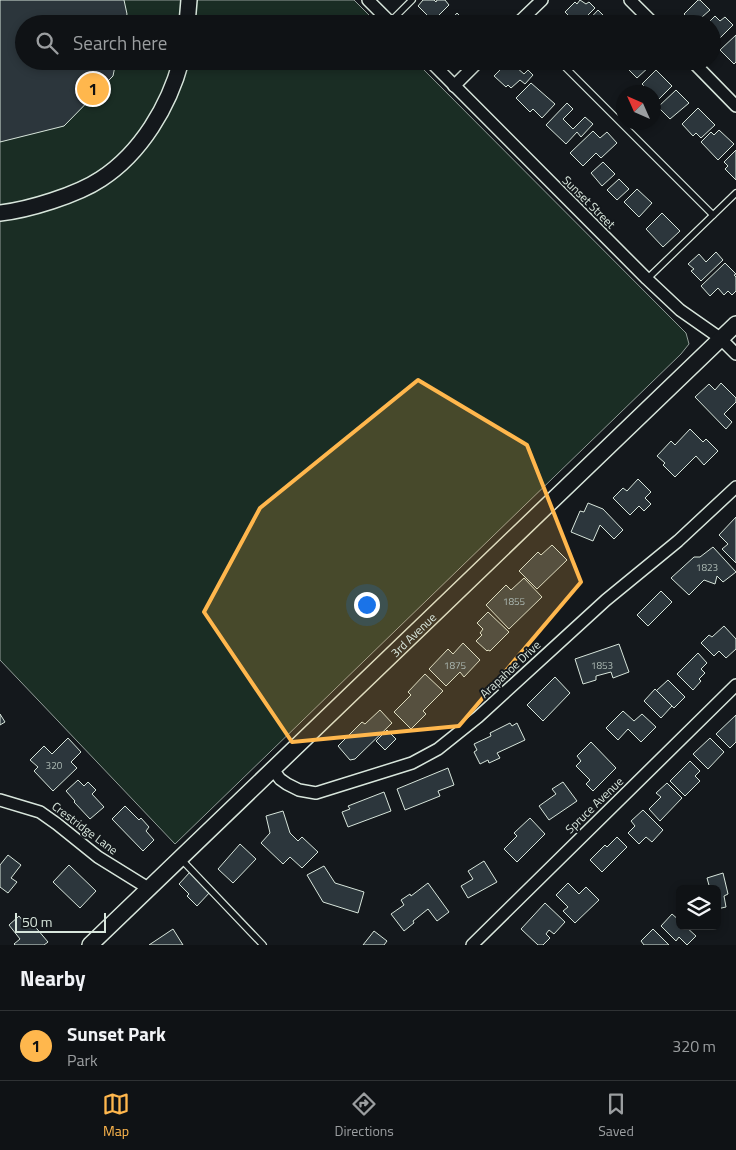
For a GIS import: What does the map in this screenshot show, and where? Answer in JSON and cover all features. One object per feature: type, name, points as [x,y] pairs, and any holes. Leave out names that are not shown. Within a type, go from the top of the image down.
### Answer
[{"type":"street","points":[[188,15],[189,0]]},
{"type":"street","points":[[368,0],[383,15]]},
{"type":"street","points":[[528,15],[542,0]]},
{"type":"street","points":[[630,0],[645,15]]},
{"type":"street","points":[[0,213],[26,209],[74,192],[100,180],[116,168],[139,143],[163,108],[174,85],[178,70]]},
{"type":"street","name":"Sunset Street","points":[[439,70],[647,279],[680,310],[720,338],[736,354]]},
{"type":"street","points":[[454,86],[470,70]]},
{"type":"street","points":[[701,70],[736,106]]},
{"type":"street","name":"3rd Avenue","points":[[90,945],[736,324]]},
{"type":"street","name":"Arapahoe Drive","points":[[272,768],[280,779],[287,784],[299,790],[316,793],[412,763],[438,749],[478,717],[606,600],[678,541],[736,487]]},
{"type":"street","name":"Spruce Avenue","points":[[472,945],[736,685]]},
{"type":"street","name":"Crestridge Lane","points":[[1,802],[21,805],[40,812],[98,857],[148,888]]},
{"type":"lane","points":[[398,15],[412,0]]},
{"type":"lane","points":[[568,70],[713,215]]},
{"type":"lane","points":[[647,279],[736,193]]},
{"type":"lane","points":[[180,857],[263,945]]},
{"type":"highlighted area","points":[[418,380],[527,445],[581,582],[459,726],[292,742],[204,612],[260,508]]},
{"type":"green space","points":[[0,0],[354,0],[369,15],[15,15],[15,70],[424,70],[686,333],[689,344],[681,354],[175,844],[0,660]]},
{"type":"building","points":[[0,0],[124,0],[127,15],[15,15],[15,70],[114,70],[113,76],[64,126],[0,142]]},
{"type":"building","points":[[423,0],[434,0],[436,2],[437,0],[445,0],[449,5],[439,15],[427,15],[418,6]]},
{"type":"building","points":[[580,0],[586,4],[589,2],[595,8],[588,15],[568,15],[565,12],[575,2],[577,4]]},
{"type":"building","points":[[698,0],[710,10],[704,15],[684,14]]},
{"type":"building","points":[[598,10],[603,15],[593,15]]},
{"type":"building","points":[[725,17],[733,25],[721,37],[721,20]]},
{"type":"building","points":[[736,35],[736,62],[734,64],[721,49]]},
{"type":"building","points":[[500,70],[519,70],[524,74],[528,70],[533,75],[525,84],[520,80],[511,88],[508,85],[506,87],[494,76]]},
{"type":"building","points":[[629,70],[646,70],[637,78]]},
{"type":"building","points":[[656,70],[672,86],[661,97],[661,85],[642,84]]},
{"type":"building","points":[[531,83],[555,104],[542,118],[533,109],[530,112],[516,98]]},
{"type":"building","points":[[676,90],[689,103],[670,119],[661,110],[661,104]]},
{"type":"building","points":[[567,103],[573,109],[563,119],[573,129],[585,117],[593,124],[581,137],[577,132],[566,144],[546,125]]},
{"type":"building","points":[[698,108],[715,125],[701,138],[696,133],[693,136],[682,124]]},
{"type":"building","points":[[719,130],[734,144],[718,160],[701,142],[711,132],[714,135]]},
{"type":"building","points":[[593,131],[600,138],[607,132],[617,143],[601,158],[596,153],[583,166],[570,153]]},
{"type":"building","points":[[736,150],[736,180],[725,169],[728,166],[724,162]]},
{"type":"building","points":[[603,162],[615,174],[602,186],[591,173]]},
{"type":"building","points":[[619,179],[629,189],[617,200],[607,190]]},
{"type":"building","points":[[637,189],[652,203],[639,217],[624,202]]},
{"type":"building","points":[[662,213],[680,231],[663,247],[646,229]]},
{"type":"building","points":[[716,252],[723,260],[701,281],[691,271],[694,269],[688,264],[699,254],[706,262]]},
{"type":"building","points":[[725,263],[736,274],[734,275],[736,277],[736,291],[732,295],[728,291],[724,295],[718,288],[710,296],[701,286]]},
{"type":"building","points":[[721,383],[736,398],[736,402],[724,414],[732,422],[726,429],[695,397],[709,384],[715,390]]},
{"type":"building","points":[[690,429],[703,442],[706,439],[718,451],[704,465],[696,456],[675,477],[663,465],[665,463],[657,456],[671,441],[675,445]]},
{"type":"building","points":[[638,479],[651,492],[645,498],[651,504],[644,511],[639,506],[630,515],[613,498],[623,488],[627,491]]},
{"type":"building","points":[[588,503],[603,509],[623,530],[614,539],[600,525],[593,541],[571,532],[580,511],[584,512]]},
{"type":"building","points":[[736,517],[736,563],[722,549],[728,544],[719,535]]},
{"type":"building","points":[[552,545],[567,560],[537,589],[519,571],[538,552],[541,555]]},
{"type":"building","points":[[713,547],[736,572],[723,582],[717,576],[715,584],[704,580],[689,595],[671,578],[694,557],[700,557]]},
{"type":"building","points":[[524,578],[542,597],[509,629],[486,605],[506,585],[511,590]]},
{"type":"building","points":[[661,591],[672,602],[648,626],[637,615]]},
{"type":"building","points":[[488,612],[509,632],[490,651],[487,651],[476,641],[482,635],[480,633],[483,629],[477,623]]},
{"type":"building","points":[[724,626],[736,639],[736,649],[726,658],[719,651],[714,656],[701,643],[709,635],[712,637]]},
{"type":"building","points":[[463,643],[480,660],[464,677],[460,672],[446,686],[429,669],[448,649],[453,654]]},
{"type":"building","points":[[619,644],[629,672],[613,678],[611,672],[596,676],[596,680],[583,684],[575,659]]},
{"type":"building","points":[[698,653],[707,663],[701,669],[705,673],[699,679],[701,681],[693,690],[677,674]]},
{"type":"building","points":[[425,674],[443,691],[423,711],[426,714],[411,729],[394,712],[411,695],[408,692]]},
{"type":"building","points":[[555,677],[570,693],[543,721],[527,705]]},
{"type":"building","points":[[668,680],[685,697],[674,708],[656,691]]},
{"type":"building","points":[[655,689],[672,706],[661,718],[644,701]]},
{"type":"building","points":[[380,710],[392,723],[355,759],[350,760],[338,746],[362,722],[365,724]]},
{"type":"building","points":[[623,711],[634,721],[642,714],[656,727],[641,742],[628,729],[618,740],[606,728]]},
{"type":"building","points":[[0,714],[5,722],[0,725]]},
{"type":"building","points":[[736,715],[736,742],[730,748],[716,734]]},
{"type":"building","points":[[510,723],[512,726],[517,723],[525,740],[497,753],[500,758],[489,763],[488,760],[480,764],[474,752],[477,750],[474,744],[491,736],[490,733]]},
{"type":"building","points":[[387,730],[396,739],[385,750],[376,741]]},
{"type":"building","points":[[68,738],[81,752],[71,762],[77,768],[53,791],[34,771],[38,767],[30,760],[44,746],[52,754]]},
{"type":"building","points":[[710,738],[724,752],[708,769],[693,754]]},
{"type":"building","points":[[591,742],[616,768],[593,791],[586,784],[590,780],[576,766],[581,761],[577,756]]},
{"type":"building","points":[[690,761],[700,771],[695,776],[700,781],[685,796],[670,781]]},
{"type":"building","points":[[448,768],[454,785],[438,791],[440,796],[405,810],[397,789]]},
{"type":"building","points":[[78,780],[84,786],[88,782],[96,790],[92,794],[104,807],[90,819],[66,791]]},
{"type":"building","points":[[563,782],[577,801],[549,820],[539,806],[556,794],[552,789]]},
{"type":"building","points":[[667,783],[682,798],[660,821],[649,809],[661,797],[656,793]]},
{"type":"building","points":[[384,792],[391,811],[348,827],[342,812],[350,809],[348,806]]},
{"type":"building","points":[[125,806],[139,820],[141,818],[149,827],[146,831],[154,840],[143,851],[112,819]]},
{"type":"building","points":[[643,810],[663,830],[652,842],[646,837],[639,844],[628,833],[635,826],[631,821]]},
{"type":"building","points":[[283,811],[290,833],[298,841],[302,837],[318,852],[302,868],[290,857],[283,864],[261,843],[270,833],[266,816]]},
{"type":"building","points":[[530,818],[545,834],[517,862],[504,849],[517,836],[514,833]]},
{"type":"building","points":[[617,837],[627,847],[602,872],[590,860],[605,845],[607,847]]},
{"type":"building","points":[[240,844],[256,859],[233,883],[218,869]]},
{"type":"building","points":[[8,855],[21,865],[11,878],[17,882],[8,893],[0,887],[0,865]]},
{"type":"building","points":[[484,861],[497,882],[468,898],[461,886],[473,879],[468,871]]},
{"type":"building","points":[[69,865],[96,891],[80,908],[53,882]]},
{"type":"building","points":[[324,866],[335,883],[364,892],[358,913],[323,902],[307,875]]},
{"type":"building","points":[[190,872],[211,891],[197,906],[179,884]]},
{"type":"building","points":[[723,873],[728,894],[724,896],[726,907],[721,908],[721,885],[709,885],[707,878]]},
{"type":"building","points":[[428,883],[449,912],[437,921],[428,909],[404,931],[391,914],[404,905],[401,900],[410,894],[411,896]]},
{"type":"building","points":[[568,883],[579,894],[586,887],[599,900],[575,923],[563,911],[568,907],[556,895]]},
{"type":"building","points":[[545,903],[565,922],[554,934],[549,930],[546,934],[550,938],[543,945],[538,945],[521,929]]},
{"type":"building","points":[[672,914],[676,918],[676,930],[689,930],[696,936],[687,945],[679,937],[676,941],[661,926]]},
{"type":"building","points":[[19,916],[27,926],[32,923],[48,942],[44,945],[15,945],[20,939],[9,925]]},
{"type":"building","points":[[173,929],[183,945],[149,945]]},
{"type":"building","points":[[653,929],[669,945],[644,945],[641,941]]},
{"type":"building","points":[[374,931],[387,941],[384,945],[363,945]]},
{"type":"place","name":"Sunset Park","points":[[93,89]]}]
